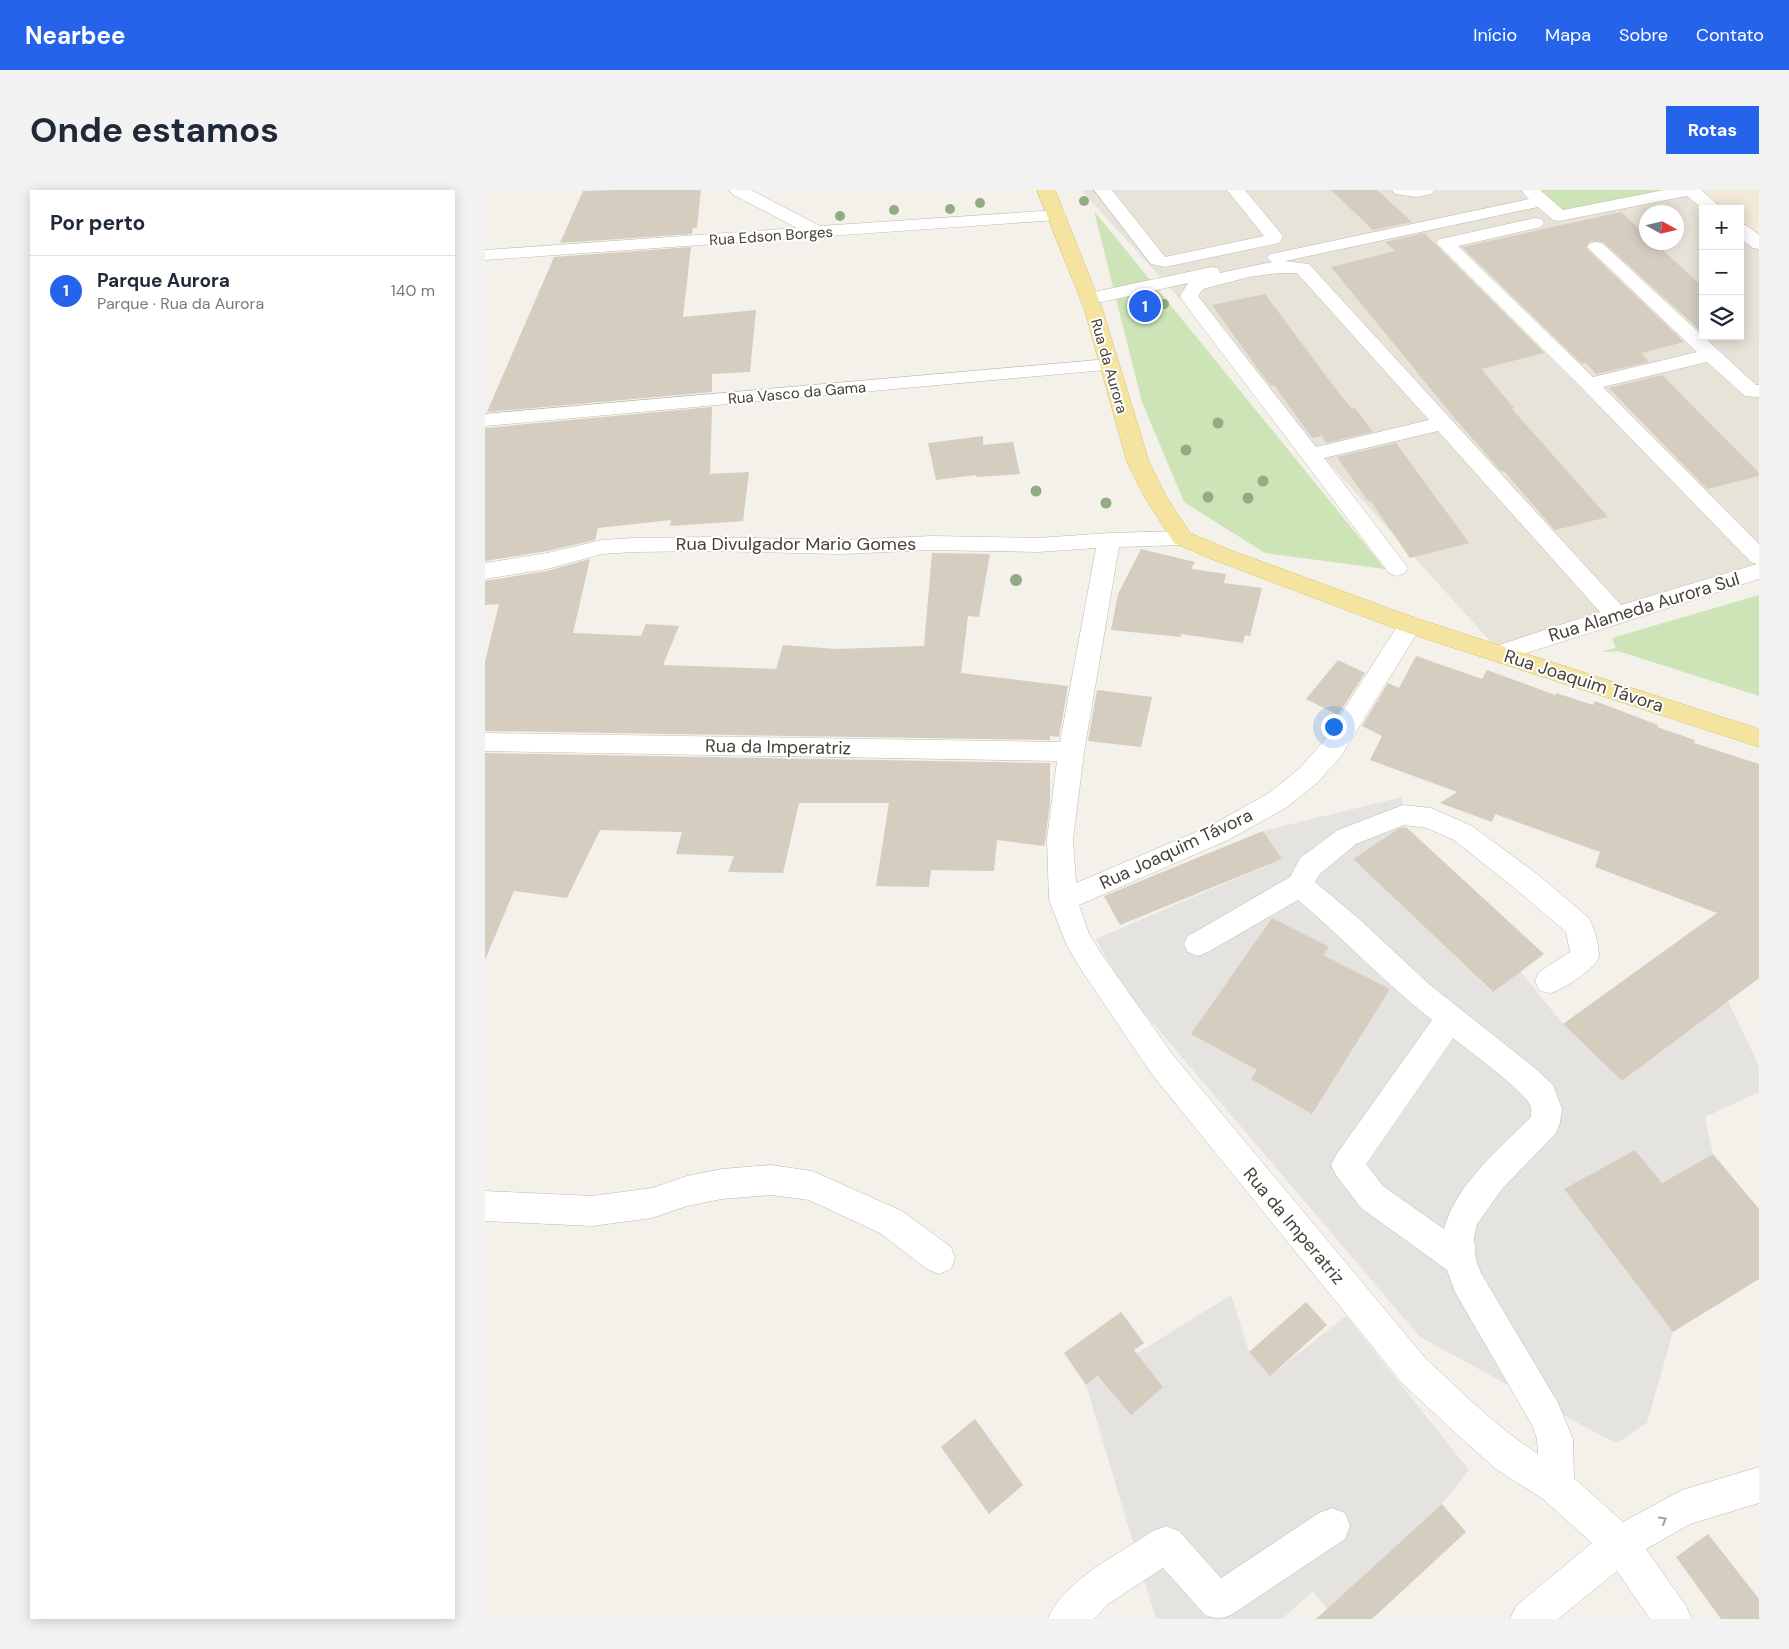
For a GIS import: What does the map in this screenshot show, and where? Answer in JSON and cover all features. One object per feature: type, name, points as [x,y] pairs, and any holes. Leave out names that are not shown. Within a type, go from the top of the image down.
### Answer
[{"type":"main road","name":"Rua da Aurora","points":[[1046,190],[1089,299],[1138,462],[1155,496],[1182,538]]},
{"type":"main road","name":"Rua Joaquim Távora","points":[[1182,538],[1222,555],[1410,624],[1759,738]]},
{"type":"street","points":[[738,190],[819,232]]},
{"type":"street","points":[[1103,190],[1157,260],[1165,262],[1273,239],[1274,236],[1236,190]]},
{"type":"street","points":[[1401,190],[1416,192],[1425,190]]},
{"type":"street","points":[[1089,299],[1536,195],[1559,216],[1690,190],[1709,205]]},
{"type":"street","name":"Rua Edson Borges","points":[[485,255],[1057,214]]},
{"type":"street","points":[[1744,224],[1759,219]]},
{"type":"street","points":[[1535,223],[1445,243],[1589,384],[1759,557]]},
{"type":"street","points":[[1744,232],[1759,244]]},
{"type":"street","points":[[1595,247],[1752,392],[1759,390]]},
{"type":"street","points":[[1397,568],[1189,296],[1196,286],[1268,269],[1295,266],[1303,268],[1616,615]]},
{"type":"street","points":[[1589,384],[1711,355]]},
{"type":"street","name":"Rua Vasco da Gama","points":[[485,420],[1109,365]]},
{"type":"street","points":[[1310,455],[1444,423]]},
{"type":"street","points":[[1109,540],[1182,538]]},
{"type":"street","name":"Rua Divulgador Mario Gomes","points":[[485,571],[547,561],[602,547],[634,545],[711,544],[841,547],[932,543],[1037,545],[1109,540]]},
{"type":"street","name":"Rua da Imperatriz","points":[[1109,540],[1071,752],[1060,839],[1063,900],[1077,938],[1091,963],[1162,1064],[1414,1371],[1461,1416],[1509,1456],[1556,1486],[1620,1544],[1673,1619]]},
{"type":"street","name":"Rua Alameda Aurora Sul","points":[[1501,653],[1616,615],[1759,572]]},
{"type":"street","name":"Rua Joaquim Távora","points":[[1063,900],[1219,833],[1278,800],[1301,781],[1332,748],[1410,624]]},
{"type":"street","name":"Rua da Imperatriz","points":[[485,742],[1071,752]]},
{"type":"street","points":[[1198,944],[1300,885],[1310,866],[1347,837],[1403,814],[1431,818],[1463,833],[1527,882],[1579,926],[1585,956],[1549,982]]},
{"type":"street","points":[[1300,885],[1348,926],[1420,994],[1525,1078],[1542,1095],[1547,1109],[1545,1123],[1491,1180],[1463,1217],[1458,1237],[1460,1260],[1467,1281],[1546,1415],[1555,1439],[1556,1486]]},
{"type":"street","points":[[1450,1018],[1347,1164],[1372,1197],[1460,1260]]},
{"type":"street","points":[[485,1206],[593,1211],[651,1203],[687,1191],[722,1184],[771,1180],[812,1186],[891,1222],[939,1258]]},
{"type":"street","points":[[1529,1619],[1620,1544],[1682,1508],[1759,1485]]},
{"type":"street","points":[[1067,1619],[1095,1591],[1166,1544],[1218,1602],[1332,1526]]},
{"type":"shaded area","points":[[1081,190],[1700,190],[1702,205],[1699,205],[1699,340],[1744,340],[1744,226],[1759,238],[1759,579],[1501,653]]},
{"type":"shaded area","points":[[1695,190],[1759,190],[1759,241],[1744,229],[1744,205],[1713,205]]},
{"type":"shaded area","points":[[1402,797],[1404,826],[1353,859],[1492,992],[1520,971],[1563,1024],[1622,1081],[1728,1001],[1759,1066],[1759,1092],[1705,1117],[1713,1154],[1662,1183],[1635,1150],[1564,1189],[1673,1332],[1647,1423],[1617,1443],[1420,1337],[1123,988],[1096,939],[1282,859],[1263,831]]},
{"type":"shaded area","points":[[1231,1295],[1249,1352],[1270,1376],[1346,1316],[1469,1470],[1442,1504],[1327,1609],[1313,1591],[1282,1619],[1156,1619],[1086,1385]]},
{"type":"green space","points":[[1532,190],[1690,190],[1559,216]]},
{"type":"green space","points":[[1094,211],[1385,569],[1265,553],[1184,502],[1142,402]]},
{"type":"green space","points":[[1759,595],[1759,696],[1618,651],[1603,651],[1616,648],[1612,638]]},
{"type":"building","points":[[701,190],[697,228],[693,228],[692,234],[560,243],[583,191]]},
{"type":"building","points":[[1331,190],[1377,190],[1412,222],[1373,230]]},
{"type":"building","points":[[1621,212],[1639,229],[1639,250],[1663,250],[1699,283],[1699,329],[1603,242],[1590,241],[1586,248],[1684,342],[1641,353],[1649,362],[1596,374],[1586,363],[1582,364],[1462,247]]},
{"type":"building","points":[[1424,233],[1544,353],[1481,369],[1514,408],[1512,409],[1608,517],[1555,530],[1504,471],[1501,471],[1457,421],[1331,267],[1395,251],[1385,242]]},
{"type":"building","points":[[691,247],[683,317],[756,310],[750,372],[712,374],[712,392],[487,412],[554,257]]},
{"type":"building","points":[[1265,294],[1332,384],[1352,409],[1355,408],[1373,432],[1326,443],[1322,436],[1312,438],[1274,385],[1271,386],[1261,373],[1212,305]]},
{"type":"building","points":[[1662,375],[1759,473],[1759,476],[1707,489],[1609,388]]},
{"type":"building","points":[[712,407],[710,474],[749,472],[743,521],[670,526],[671,520],[598,528],[595,540],[547,551],[485,561],[485,428]]},
{"type":"building","points":[[983,436],[983,445],[1013,442],[1020,474],[976,477],[976,475],[936,480],[928,443]]},
{"type":"building","points":[[1396,443],[1469,543],[1410,558],[1370,500],[1368,501],[1337,457]]},
{"type":"building","points":[[1141,549],[1195,562],[1191,569],[1226,574],[1224,583],[1262,588],[1250,636],[1245,635],[1243,643],[1181,634],[1181,637],[1111,630],[1118,594]]},
{"type":"building","points":[[932,553],[990,554],[979,617],[968,616],[961,673],[1068,686],[1059,737],[1050,736],[1050,740],[485,731],[485,662],[499,604],[485,605],[485,581],[547,571],[590,559],[573,633],[641,636],[646,624],[679,626],[663,665],[776,669],[783,645],[836,649],[924,646]]},
{"type":"building","points":[[1416,656],[1482,679],[1487,670],[1555,695],[1556,693],[1593,705],[1595,701],[1658,725],[1657,727],[1695,740],[1694,743],[1759,764],[1759,978],[1622,1081],[1563,1024],[1717,913],[1595,867],[1600,852],[1495,814],[1492,822],[1440,803],[1457,792],[1370,760],[1382,736],[1362,726],[1388,683],[1399,688]]},
{"type":"building","points":[[1338,660],[1365,673],[1338,715],[1306,699]]},
{"type":"building","points":[[1097,690],[1152,697],[1141,747],[1088,741]]},
{"type":"building","points":[[485,753],[1050,763],[1050,802],[1044,846],[997,840],[994,871],[931,870],[929,887],[876,886],[889,803],[799,803],[783,873],[728,872],[734,856],[676,854],[682,832],[600,830],[567,898],[514,891],[485,960]]},
{"type":"building","points":[[1406,827],[1544,954],[1493,992],[1353,859],[1400,828]]},
{"type":"building","points":[[1263,831],[1282,859],[1120,925],[1104,896]]},
{"type":"building","points":[[1272,918],[1329,947],[1323,955],[1390,989],[1312,1114],[1251,1079],[1257,1070],[1191,1034]]},
{"type":"building","points":[[1635,1150],[1662,1183],[1713,1154],[1759,1209],[1759,1279],[1673,1332],[1564,1189]]},
{"type":"building","points":[[1306,1302],[1327,1325],[1270,1376],[1249,1352]]},
{"type":"building","points":[[1121,1312],[1144,1343],[1134,1350],[1163,1387],[1131,1415],[1098,1376],[1086,1385],[1064,1353]]},
{"type":"building","points":[[975,1419],[1023,1485],[989,1514],[941,1447]]},
{"type":"building","points":[[1442,1504],[1466,1532],[1372,1619],[1316,1619]]},
{"type":"building","points":[[1708,1534],[1759,1599],[1759,1619],[1721,1619],[1676,1557]]},
{"type":"place","name":"Parque Aurora","points":[[1145,306]]}]
